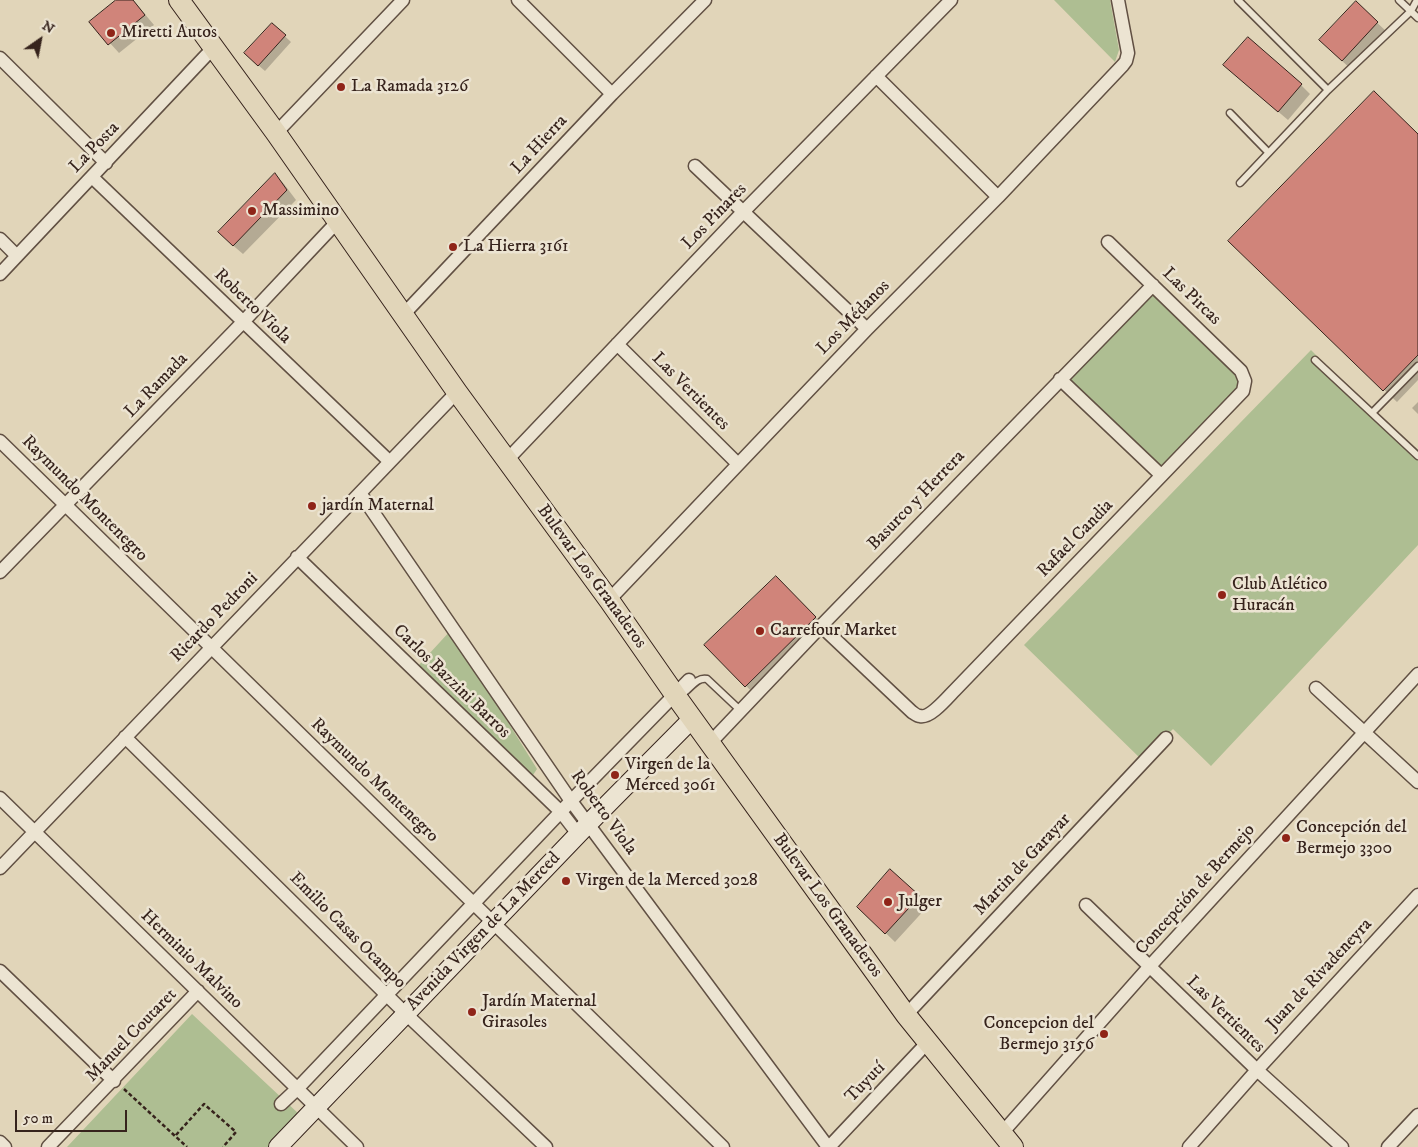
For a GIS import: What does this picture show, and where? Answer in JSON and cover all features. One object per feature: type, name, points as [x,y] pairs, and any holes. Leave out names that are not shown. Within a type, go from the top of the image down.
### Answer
[{"type":"main road","name":"Bulevar Los Granaderos","points":[[180,0],[276,133],[457,392],[609,600],[676,697],[906,1015],[1008,1140]]},
{"type":"main road","name":"Avenida Virgen de La Merced","points":[[278,1147],[493,922],[692,719]]},
{"type":"street","points":[[276,133],[404,0]]},
{"type":"street","points":[[518,0],[612,94]]},
{"type":"street","name":"La Hierra","points":[[403,315],[612,94],[704,0]]},
{"type":"street","name":"Los Pinares","points":[[506,460],[743,212],[951,0]]},
{"type":"street","name":"Los Médanos","points":[[609,600],[867,329],[998,197],[1126,61],[1128,53],[1118,0]]},
{"type":"street","name":"La Posta","points":[[0,274],[214,47]]},
{"type":"street","points":[[0,58],[106,163]]},
{"type":"street","points":[[876,76],[998,197]]},
{"type":"street","points":[[695,166],[867,329]]},
{"type":"street","name":"Roberto Viola","points":[[92,177],[389,462]]},
{"type":"street","name":"La Ramada","points":[[0,572],[243,322],[337,222]]},
{"type":"street","points":[[0,239],[17,256]]},
{"type":"street","name":"Las Pircas","points":[[1108,242],[1242,371],[1245,381]]},
{"type":"street","name":"Basurco y Herrera","points":[[710,743],[1152,285]]},
{"type":"street","name":"Las Vertientes","points":[[617,344],[738,464]]},
{"type":"street","points":[[1060,379],[1162,475]]},
{"type":"street","name":"Rafael Candia","points":[[821,626],[912,712],[920,716],[926,716],[934,711],[955,690],[1243,391],[1245,381]]},
{"type":"street","name":"Ricardo Pedroni","points":[[0,868],[457,392]]},
{"type":"street","name":"Raymundo Montenegro","points":[[0,441],[723,1147]]},
{"type":"street","name":"Roberto Viola","points":[[360,493],[571,800],[584,828],[828,1147]]},
{"type":"street","name":"Carlos Bazzini Barros","points":[[298,557],[561,812],[584,828]]},
{"type":"street","name":"Concepción de Bermejo","points":[[1008,1140],[1150,966],[1418,674]]},
{"type":"street","name":"Avenida Virgen de La Merced","points":[[281,1104],[571,800],[676,697],[689,680]]},
{"type":"street","points":[[1316,688],[1418,782]]},
{"type":"street","name":"Emilio Casas Ocampo","points":[[125,737],[406,1014],[546,1147]]},
{"type":"street","name":"Martin de Garayar","points":[[906,1015],[1166,738]]},
{"type":"street","name":"Herminio Malvino","points":[[0,798],[357,1147]]},
{"type":"street","name":"Juan de Rivadeneyra","points":[[1190,1147],[1257,1070],[1418,894]]},
{"type":"street","name":"Las Vertientes","points":[[1086,905],[1257,1070],[1342,1147]]},
{"type":"street","points":[[0,970],[114,1080]]},
{"type":"street","name":"Manuel Coutaret","points":[[48,1147],[198,992]]},
{"type":"street","name":"Tuyutí","points":[[828,1147],[928,1043]]},
{"type":"street","points":[[1388,1147],[1418,1115]]},
{"type":"street","points":[[0,1142],[5,1147]]},
{"type":"lane","points":[[1238,0],[1328,90]]},
{"type":"lane","points":[[1399,0],[1414,10],[1418,18]]},
{"type":"lane","points":[[1240,183],[1328,90],[1414,10],[1417,0]]},
{"type":"lane","points":[[1230,113],[1268,152]]},
{"type":"lane","points":[[1315,360],[1418,456]]},
{"type":"lane","points":[[1372,413],[1418,366]]},
{"type":"lane","points":[[676,697],[703,678],[707,679],[741,711]]},
{"type":"path","points":[[114,1080],[176,1136],[183,1146],[187,1147]]},
{"type":"path","points":[[176,1136],[204,1104],[236,1132],[223,1147]]},
{"type":"green space","points":[[1054,0],[1110,0],[1119,50],[1115,62]]},
{"type":"green space","points":[[1151,284],[1245,381],[1161,475],[1060,379]]},
{"type":"green space","name":"Club Atlético Huracán","points":[[1311,350],[1418,458],[1418,545],[1211,766],[1173,729],[1142,760],[1024,645]]},
{"type":"green space","points":[[451,630],[537,769],[533,775],[527,776],[418,666]]},
{"type":"green space","points":[[192,1014],[300,1115],[270,1147],[67,1147]]},
{"type":"building","name":"Miretti Autos","points":[[116,0],[133,0],[145,15],[108,45],[89,22]]},
{"type":"building","points":[[1356,1],[1378,22],[1342,61],[1319,40]]},
{"type":"building","name":"Miretti Autos","points":[[272,23],[286,35],[258,66],[244,53]]},
{"type":"building","points":[[1248,37],[1302,84],[1278,112],[1223,65]]},
{"type":"building","points":[[1374,91],[1418,134],[1418,355],[1383,391],[1228,241]]},
{"type":"building","name":"Massimino","points":[[275,173],[287,190],[233,246],[218,232]]},
{"type":"building","name":"Carrefour Market","points":[[776,576],[816,617],[745,687],[704,645]]},
{"type":"building","name":"Julger","points":[[890,869],[920,896],[885,934],[857,907]]},
{"type":"place","name":"Miretti Autos","points":[[111,33]]},
{"type":"place","name":"La Ramada 3126","points":[[341,87]]},
{"type":"place","name":"Massimino","points":[[252,211]]},
{"type":"place","name":"La Hierra 3161","points":[[453,247]]},
{"type":"place","name":"jardín Maternal","points":[[312,506]]},
{"type":"place","name":"Club Atlético Huracán","points":[[1222,595]]},
{"type":"place","name":"Carrefour Market","points":[[760,631]]},
{"type":"place","name":"Virgen de la Merced 3061","points":[[615,775]]},
{"type":"place","name":"Concepción del Bermejo 3300","points":[[1286,838]]},
{"type":"place","name":"Virgen de la Merced 3028","points":[[566,881]]},
{"type":"place","name":"Julger","points":[[888,902]]},
{"type":"place","name":"Jardín Maternal Girasoles","points":[[472,1012]]},
{"type":"place","name":"Concepcion del Bermejo 3156","points":[[1104,1034]]}]
